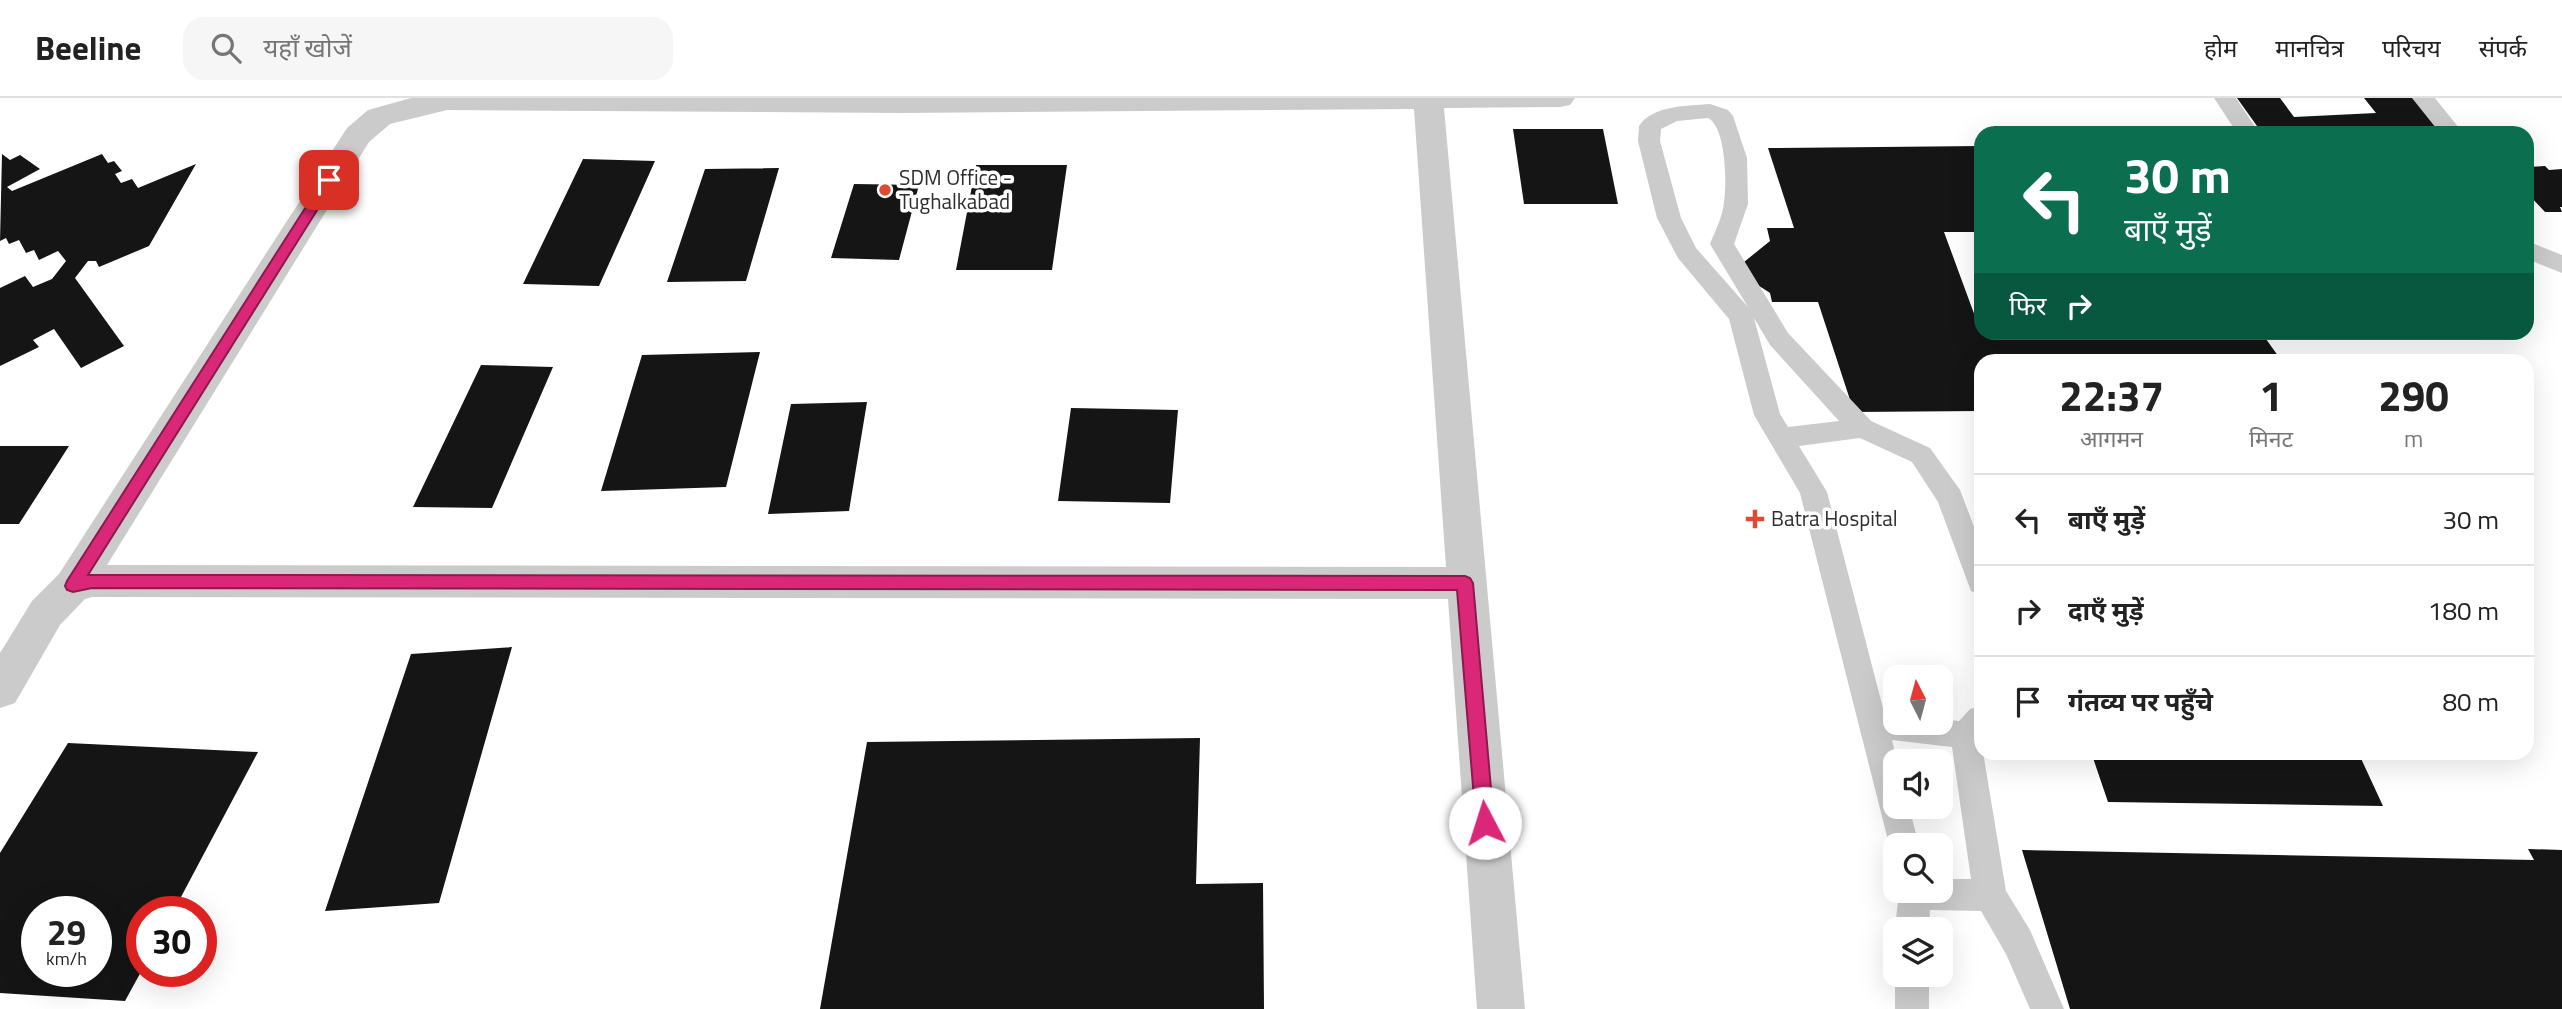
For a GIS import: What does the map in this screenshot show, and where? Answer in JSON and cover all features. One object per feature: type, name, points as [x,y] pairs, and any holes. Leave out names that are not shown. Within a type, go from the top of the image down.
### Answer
[{"type":"street","points":[[0,690],[46,613],[73,586],[358,135],[379,117],[447,101],[1560,98]]},
{"type":"street","points":[[1427,99],[1445,294],[1465,583],[1501,1009]]},
{"type":"street","points":[[73,586],[92,581],[1465,583]]},
{"type":"lane","points":[[2225,98],[2243,126]]},
{"type":"lane","points":[[2423,98],[2446,126]]},
{"type":"lane","points":[[1900,833],[1813,492],[1768,415],[1741,316],[1686,252],[1668,218],[1649,141],[1650,126],[1659,119],[1710,111],[1720,115],[1725,121],[1736,158],[1736,204],[1722,244],[1779,339],[1862,428],[1921,455],[1950,498],[1974,564]]},
{"type":"lane","points":[[2534,252],[2562,265]]},
{"type":"lane","points":[[1781,438],[1862,428]]},
{"type":"lane","points":[[1872,724],[1973,727]]},
{"type":"lane","points":[[1976,760],[1990,895],[2018,942],[2047,1009]]},
{"type":"lane","points":[[1953,894],[1990,895]]},
{"type":"lane","points":[[1912,987],[1912,1009]]},
{"type":"building","points":[[2237,98],[2280,98],[2294,117],[2376,113],[2364,98],[2415,98],[2438,126],[2257,126]]},
{"type":"building","points":[[1513,129],[1603,129],[1618,204],[1524,204]]},
{"type":"building","points":[[1974,146],[1974,232],[1944,232],[1974,314],[1974,340],[2267,340],[2277,354],[1974,354],[1974,411],[1854,412],[1818,302],[1772,302],[1770,293],[1753,282],[1744,262],[1770,241],[1767,228],[1794,228],[1768,148]]},
{"type":"building","points":[[2,154],[10,160],[20,155],[40,169],[7,187],[12,191],[102,154],[108,163],[114,161],[122,171],[115,174],[121,183],[132,179],[138,188],[196,164],[149,246],[99,267],[96,261],[88,261],[75,278],[124,346],[81,368],[54,329],[33,340],[39,347],[0,366],[0,288],[25,276],[33,287],[52,279],[66,261],[58,251],[39,260],[34,250],[26,253],[19,240],[9,244],[6,238],[0,241]]},
{"type":"building","points":[[583,159],[655,161],[599,286],[523,284]]},
{"type":"building","points":[[976,165],[1067,165],[1052,270],[956,270]]},
{"type":"building","points":[[2545,166],[2549,170],[2562,169],[2562,212],[2545,212],[2534,200],[2534,167]]},
{"type":"building","points":[[779,168],[746,281],[667,282],[705,169]]},
{"type":"building","points":[[854,184],[919,185],[899,260],[831,258]]},
{"type":"building","points":[[760,352],[726,487],[601,491],[642,355]]},
{"type":"building","points":[[481,365],[553,367],[492,508],[413,507]]},
{"type":"building","points":[[867,402],[849,511],[768,514],[791,404]]},
{"type":"building","points":[[1071,408],[1178,410],[1170,503],[1058,501]]},
{"type":"building","points":[[0,446],[69,446],[19,524],[0,524]]},
{"type":"building","points":[[512,647],[439,903],[325,911],[411,654]]},
{"type":"building","points":[[1200,738],[1196,884],[1263,883],[1264,1009],[820,1009],[867,742]]},
{"type":"building","points":[[68,743],[258,752],[182,896],[126,896],[126,987],[133,987],[125,1001],[0,993],[0,853]]},
{"type":"building","points":[[2094,760],[2362,760],[2383,806],[2108,802]]},
{"type":"building","points":[[2528,849],[2562,850],[2562,1009],[2070,1009],[2022,850],[2534,860]]},
{"type":"place","name":"SDM Office - Tughalkabad","points":[[885,190]]},
{"type":"place","name":"Batra Hospital","points":[[1755,519]]},
{"type":"route","points":[[329,180],[73,586],[92,581],[1465,583],[1485,823]]}]
